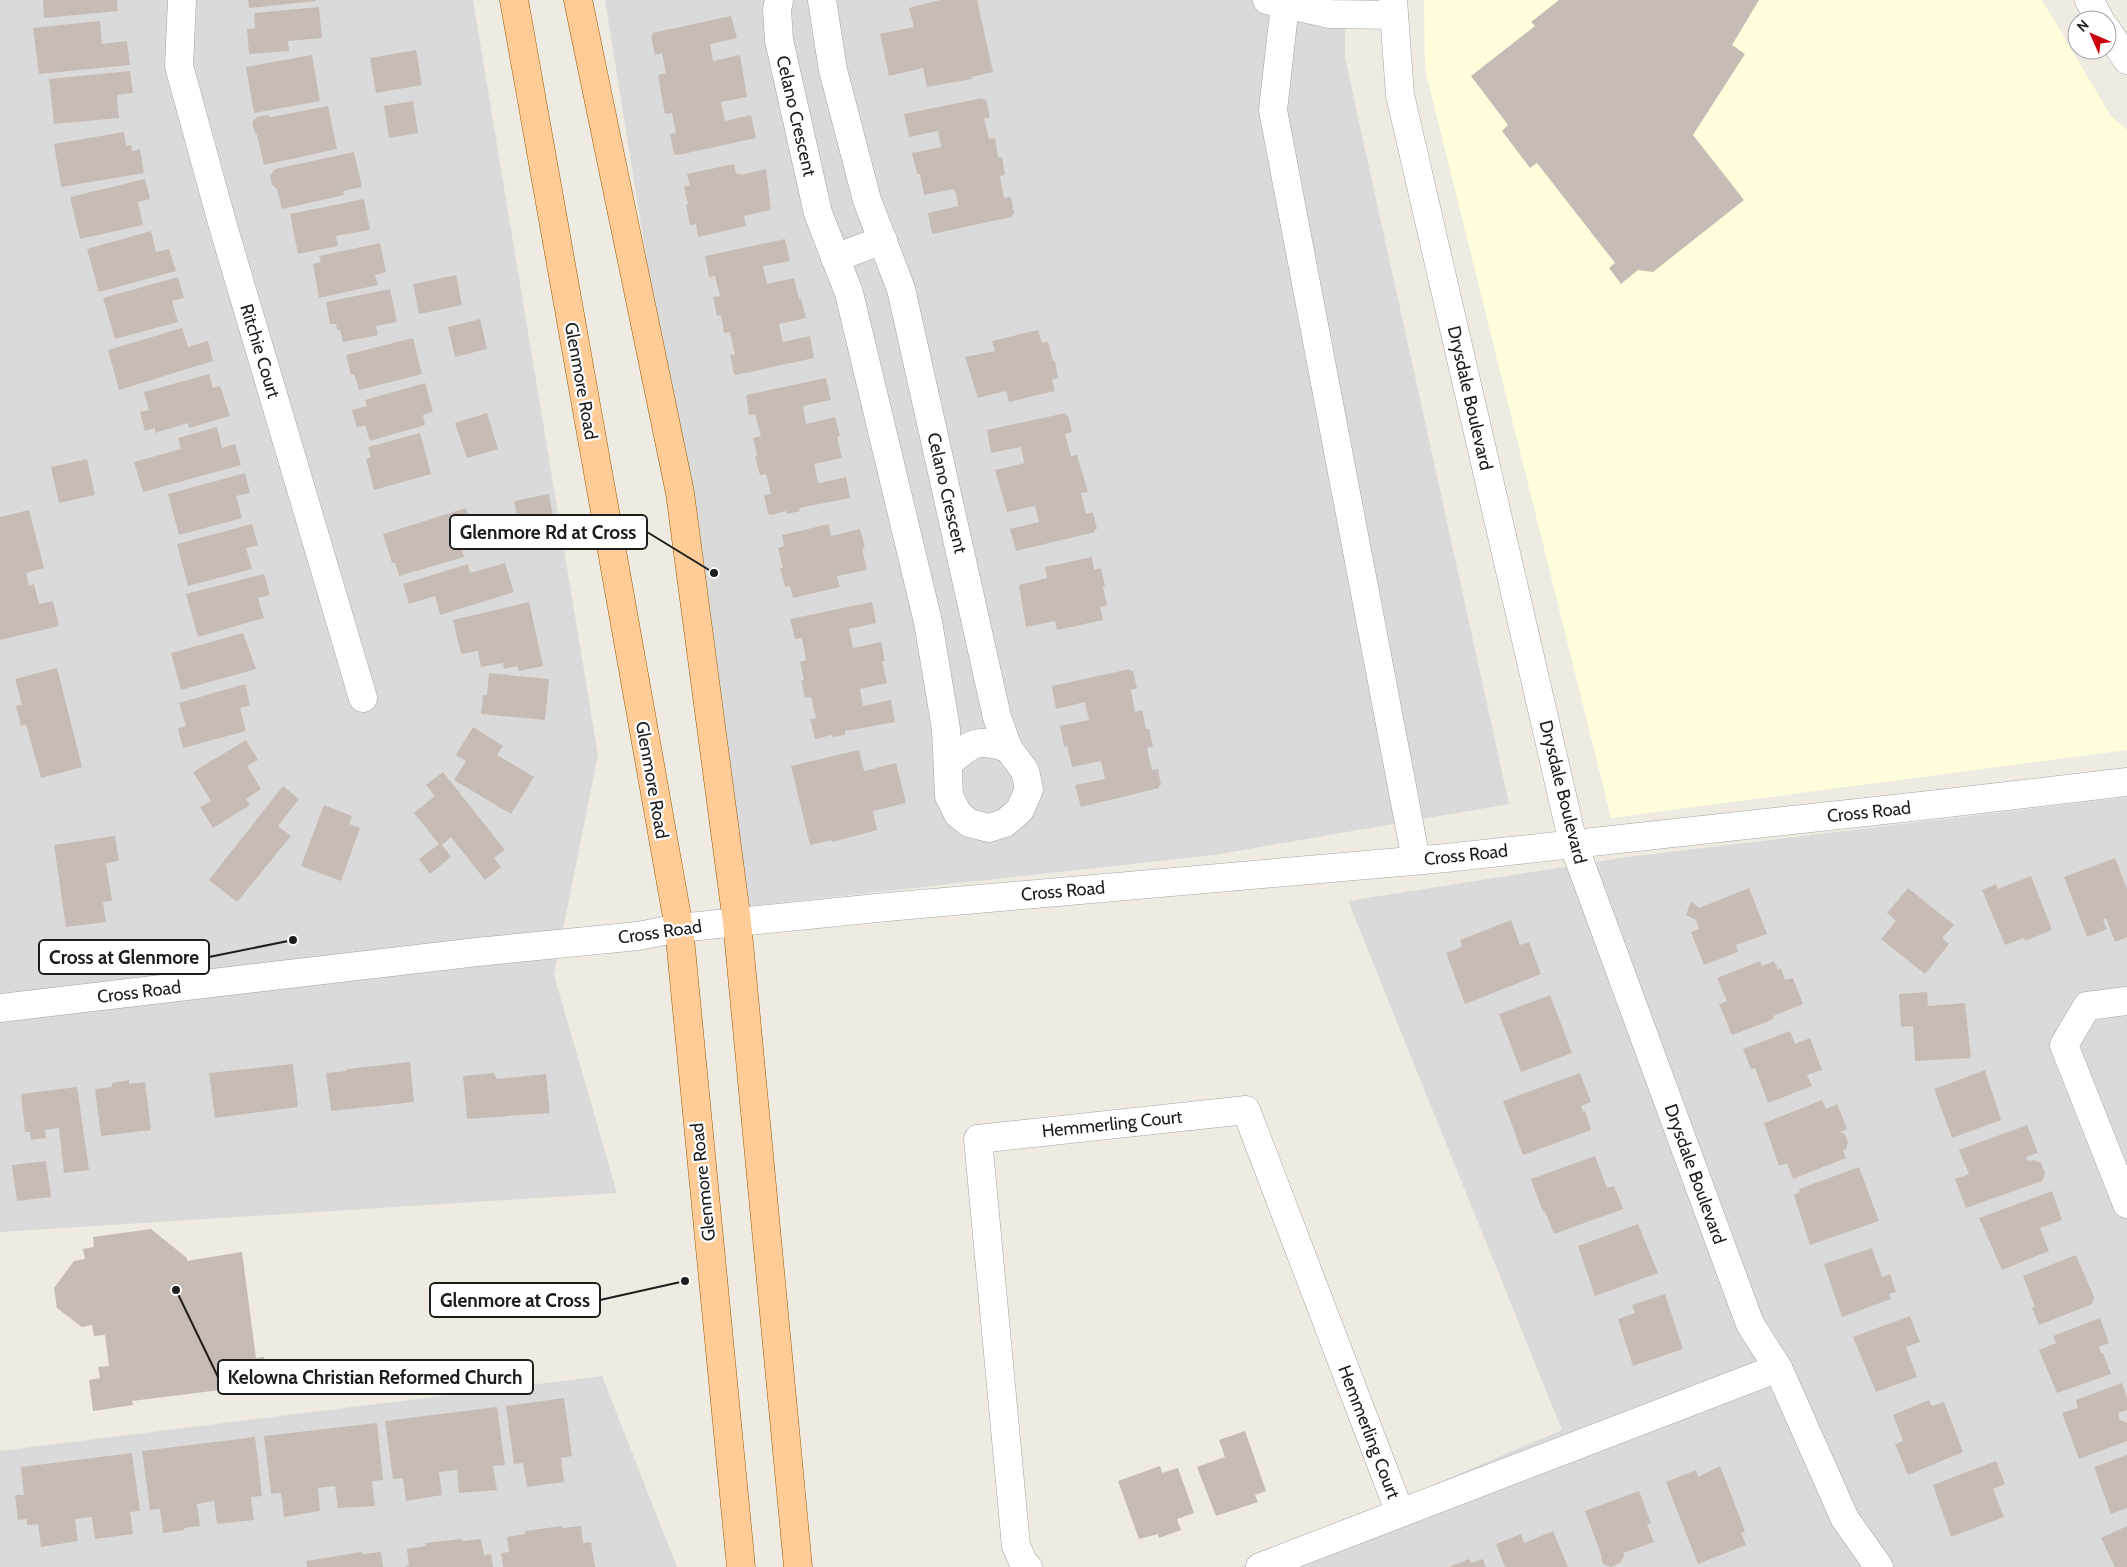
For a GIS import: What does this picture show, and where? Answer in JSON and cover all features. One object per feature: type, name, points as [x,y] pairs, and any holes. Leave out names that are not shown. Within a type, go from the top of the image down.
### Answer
[{"type":"main road","name":"Glenmore Road","points":[[514,0],[679,928],[741,1567]]},
{"type":"main road","points":[[578,0],[680,493],[737,922],[798,1567]]},
{"type":"street","name":"Ritchie Court","points":[[182,0],[179,66],[223,226],[363,698]]},
{"type":"street","name":"Celano Crescent","points":[[779,0],[777,10],[779,40],[818,213],[849,293],[928,622],[946,729],[949,796],[958,814],[970,823],[989,828],[1005,823],[1020,810],[1029,789],[1025,771],[1008,748],[997,717],[901,289],[867,200],[833,70],[822,0]]},
{"type":"street","points":[[1393,8],[1330,14],[1276,2],[1273,110],[1416,860]]},
{"type":"street","name":"Drysdale Boulevard","points":[[1393,8],[1400,95],[1573,843],[1750,1324],[1778,1368],[1845,1519],[1880,1567]]},
{"type":"street","points":[[2117,45],[2127,60]]},
{"type":"street","points":[[835,258],[882,240]]},
{"type":"street","points":[[948,764],[968,746],[987,741],[1008,748]]},
{"type":"street","name":"Cross Road","points":[[0,1008],[477,952],[638,936],[679,928],[887,907],[1416,860],[2127,782]]},
{"type":"street","points":[[2127,1001],[2087,1006],[2064,1045],[2127,1204]]},
{"type":"street","name":"Hemmerling Court","points":[[1028,1567],[1025,1566],[1016,1546],[978,1139],[1246,1110],[1400,1514]]},
{"type":"street","name":"Hemmerling Court","points":[[1260,1567],[1778,1368]]},
{"type":"shaded area","points":[[0,0],[473,0],[598,755],[554,975],[617,1193],[0,1232]]},
{"type":"shaded area","points":[[605,0],[1345,0],[1345,58],[1509,804],[1214,855],[750,906]]},
{"type":"shaded area","points":[[1424,0],[2042,0],[2067,42],[2067,60],[2078,60],[2111,116],[2127,130],[2127,750],[1611,818],[1425,69]]},
{"type":"shaded area","points":[[2127,797],[2127,1567],[1241,1567],[1562,1430],[1348,901],[1621,858]]},
{"type":"shaded area","points":[[602,1376],[677,1567],[0,1567],[0,1451]]},
{"type":"building","points":[[43,0],[117,0],[118,11],[44,18]]},
{"type":"building","points":[[248,0],[316,0],[316,1],[249,8]]},
{"type":"building","points":[[940,0],[977,0],[993,72],[971,77],[972,79],[927,87],[923,68],[889,76],[880,34],[914,27],[909,8]]},
{"type":"building","points":[[1559,0],[1759,0],[1732,45],[1745,54],[1693,135],[1744,200],[1653,272],[1638,270],[1621,284],[1609,268],[1615,263],[1537,163],[1530,168],[1502,131],[1508,125],[1471,76],[1535,26],[1531,22]]},
{"type":"building","points":[[319,7],[322,38],[288,41],[289,51],[249,54],[247,29],[255,28],[254,13]]},
{"type":"building","points":[[731,16],[737,38],[710,44],[713,61],[740,55],[747,97],[721,102],[725,121],[751,115],[756,138],[678,155],[674,154],[670,134],[676,133],[672,113],[665,114],[658,75],[666,73],[662,53],[655,55],[652,33]]},
{"type":"building","points":[[100,21],[102,44],[127,41],[130,65],[39,74],[33,28]]},
{"type":"building","points":[[416,50],[422,85],[376,93],[370,58]]},
{"type":"building","points":[[312,55],[320,101],[254,113],[246,67]]},
{"type":"building","points":[[130,71],[133,93],[117,95],[119,118],[54,124],[49,79]]},
{"type":"building","points":[[983,98],[983,100],[986,99],[990,118],[984,118],[989,139],[995,138],[998,157],[1002,157],[1005,175],[1000,176],[1004,198],[1011,197],[1014,214],[1012,217],[932,234],[928,213],[958,206],[957,197],[954,189],[924,195],[920,174],[917,174],[912,153],[941,147],[938,131],[909,137],[904,114]]},
{"type":"building","points":[[413,101],[418,133],[389,138],[384,106]]},
{"type":"building","points":[[328,106],[337,149],[264,165],[252,122],[257,117],[267,115],[271,117]]},
{"type":"building","points":[[124,132],[126,146],[131,145],[132,151],[140,149],[144,173],[61,187],[54,144]]},
{"type":"building","points":[[354,152],[362,187],[343,191],[344,195],[282,209],[277,189],[272,185],[270,176],[275,169]]},
{"type":"building","points":[[734,164],[736,174],[739,173],[740,175],[766,169],[771,210],[744,216],[746,226],[698,237],[696,224],[690,225],[686,205],[688,204],[684,187],[690,185],[687,174]]},
{"type":"building","points":[[145,179],[150,199],[138,202],[143,225],[80,239],[70,197]]},
{"type":"building","points":[[364,199],[370,230],[336,236],[338,246],[298,254],[290,214]]},
{"type":"building","points":[[151,231],[156,252],[169,249],[176,271],[99,292],[87,249]]},
{"type":"building","points":[[785,239],[790,261],[763,266],[767,284],[794,278],[806,318],[779,324],[783,342],[810,336],[814,358],[736,375],[734,374],[730,355],[735,354],[730,332],[724,333],[721,315],[717,316],[713,297],[720,296],[715,276],[709,277],[705,256]]},
{"type":"building","points":[[380,243],[386,272],[375,275],[378,285],[319,298],[313,264],[321,262],[319,256]]},
{"type":"building","points":[[456,275],[462,305],[419,314],[413,284]]},
{"type":"building","points":[[178,277],[184,298],[172,301],[178,322],[115,339],[103,298]]},
{"type":"building","points":[[390,289],[397,322],[376,326],[378,335],[343,342],[340,330],[337,330],[336,324],[330,324],[326,302]]},
{"type":"building","points":[[480,319],[487,349],[455,357],[448,327]]},
{"type":"building","points":[[182,328],[188,347],[208,341],[213,361],[119,390],[108,350]]},
{"type":"building","points":[[1038,330],[1042,343],[1048,342],[1053,361],[1055,361],[1058,378],[1052,380],[1055,391],[1009,402],[1006,391],[978,398],[965,357],[995,351],[992,341]]},
{"type":"building","points":[[413,338],[422,374],[359,390],[354,374],[351,375],[346,355]]},
{"type":"building","points":[[209,374],[213,388],[220,386],[230,416],[189,428],[188,423],[155,433],[155,428],[145,431],[140,412],[149,410],[144,392]]},
{"type":"building","points":[[826,378],[831,400],[803,406],[806,424],[835,417],[840,436],[837,437],[842,458],[814,464],[818,482],[820,483],[846,477],[850,498],[799,508],[800,511],[787,514],[786,511],[768,514],[764,495],[771,494],[766,474],[760,475],[753,438],[761,436],[755,414],[749,415],[746,395]]},
{"type":"building","points":[[425,383],[433,412],[423,415],[425,425],[370,441],[365,425],[357,428],[352,410],[367,406],[365,400]]},
{"type":"building","points":[[487,413],[498,449],[467,458],[455,423]]},
{"type":"building","points":[[1066,413],[1072,432],[1065,434],[1071,456],[1077,455],[1088,492],[1081,493],[1086,514],[1093,512],[1097,529],[1094,530],[1095,532],[1016,551],[1010,529],[1039,522],[1035,506],[1007,512],[995,470],[1024,463],[1021,447],[991,453],[987,430]]},
{"type":"building","points":[[217,427],[222,448],[235,444],[241,465],[143,492],[134,462],[181,449],[178,438]]},
{"type":"building","points":[[420,433],[431,474],[374,490],[366,459],[371,457],[368,447]]},
{"type":"building","points":[[87,459],[95,495],[59,503],[51,467]]},
{"type":"building","points":[[245,473],[250,493],[236,496],[242,518],[179,535],[168,494]]},
{"type":"building","points":[[549,494],[555,528],[521,534],[514,501]]},
{"type":"building","points":[[466,508],[473,531],[458,536],[464,557],[399,576],[395,563],[392,563],[383,534]]},
{"type":"building","points":[[29,510],[44,568],[26,573],[29,586],[34,584],[39,604],[53,601],[59,626],[0,640],[0,517]]},
{"type":"building","points":[[252,524],[258,545],[246,548],[252,569],[188,586],[177,544]]},
{"type":"building","points":[[829,524],[831,536],[860,529],[865,548],[862,549],[867,570],[837,576],[840,587],[793,598],[790,586],[785,587],[780,568],[783,568],[778,548],[784,546],[782,535]]},
{"type":"building","points":[[1092,557],[1094,570],[1101,568],[1105,586],[1103,587],[1107,605],[1100,607],[1103,620],[1057,630],[1055,621],[1026,627],[1019,585],[1047,578],[1045,567]]},
{"type":"building","points":[[505,563],[514,592],[440,615],[435,596],[409,604],[403,584],[468,564],[470,573]]},
{"type":"building","points":[[264,574],[270,595],[258,598],[264,618],[198,637],[186,594]]},
{"type":"building","points":[[529,602],[543,666],[519,671],[517,666],[504,669],[503,663],[481,667],[478,651],[461,654],[453,620]]},
{"type":"building","points":[[872,602],[876,623],[849,629],[853,648],[881,642],[885,661],[882,661],[887,683],[860,689],[863,706],[891,700],[895,722],[845,731],[845,735],[833,737],[832,735],[815,739],[810,719],[816,718],[811,697],[805,698],[801,680],[804,680],[800,662],[806,660],[802,638],[795,639],[790,619]]},
{"type":"building","points":[[243,633],[256,669],[181,690],[171,653]]},
{"type":"building","points":[[57,668],[82,767],[41,778],[26,724],[21,726],[16,706],[22,705],[15,679]]},
{"type":"building","points":[[1130,669],[1130,671],[1133,671],[1137,688],[1131,690],[1135,712],[1142,710],[1146,729],[1149,729],[1153,747],[1147,748],[1152,770],[1158,769],[1161,785],[1159,788],[1081,807],[1075,785],[1105,779],[1101,761],[1072,767],[1067,746],[1064,747],[1060,726],[1089,720],[1085,702],[1056,709],[1052,686]]},
{"type":"building","points":[[489,673],[549,679],[545,720],[481,714],[483,695],[487,695]]},
{"type":"building","points":[[245,684],[250,705],[240,708],[246,731],[183,748],[178,729],[186,726],[179,703]]},
{"type":"building","points":[[473,727],[503,746],[497,755],[534,777],[511,814],[454,780],[466,761],[456,755]]},
{"type":"building","points":[[246,740],[258,760],[247,766],[261,789],[246,799],[250,805],[213,828],[200,807],[211,801],[193,772]]},
{"type":"building","points":[[859,750],[864,771],[896,763],[906,803],[873,811],[877,830],[832,842],[832,840],[810,845],[791,766]]},
{"type":"building","points":[[443,772],[505,850],[494,858],[501,867],[485,880],[451,837],[442,845],[451,857],[430,874],[419,859],[439,844],[414,813],[435,796],[426,785]]},
{"type":"building","points":[[283,786],[299,799],[278,826],[291,836],[237,902],[209,880]]},
{"type":"building","points":[[324,805],[352,816],[349,824],[360,828],[341,881],[301,866]]},
{"type":"building","points":[[115,836],[119,861],[106,863],[112,901],[103,902],[106,922],[66,927],[54,845]]},
{"type":"building","points":[[2115,858],[2127,889],[2127,937],[2115,942],[2106,918],[2103,920],[2107,929],[2087,937],[2064,877]]},
{"type":"building","points":[[2031,876],[2052,930],[2025,941],[2024,938],[2005,945],[1982,890],[1996,884],[1998,889]]},
{"type":"building","points":[[1749,888],[1767,934],[1736,945],[1738,952],[1704,965],[1691,932],[1699,929],[1696,920],[1686,915],[1691,901],[1699,908]]},
{"type":"building","points":[[1908,888],[1954,925],[1942,938],[1949,944],[1925,974],[1881,939],[1896,921],[1887,913]]},
{"type":"building","points":[[1511,920],[1520,945],[1529,942],[1541,974],[1465,1004],[1446,953],[1462,947],[1460,940]]},
{"type":"building","points":[[1760,961],[1762,966],[1774,961],[1778,970],[1781,968],[1785,980],[1793,978],[1803,1004],[1773,1016],[1774,1019],[1732,1035],[1719,1004],[1727,1001],[1717,978]]},
{"type":"building","points":[[1927,992],[1928,1006],[1965,1003],[1971,1058],[1915,1061],[1913,1026],[1901,1027],[1899,994]]},
{"type":"building","points":[[1550,995],[1572,1053],[1521,1072],[1499,1014]]},
{"type":"building","points":[[1790,1031],[1795,1044],[1810,1038],[1822,1070],[1807,1075],[1812,1086],[1768,1103],[1755,1068],[1751,1069],[1743,1049]]},
{"type":"building","points":[[410,1062],[414,1102],[331,1111],[326,1073]]},
{"type":"building","points":[[293,1064],[298,1107],[215,1118],[209,1073]]},
{"type":"building","points":[[1985,1070],[2001,1120],[1952,1138],[1934,1089]]},
{"type":"building","points":[[494,1073],[497,1079],[546,1074],[550,1113],[467,1119],[463,1076]]},
{"type":"building","points":[[1580,1073],[1591,1102],[1581,1106],[1583,1112],[1585,1111],[1591,1130],[1523,1155],[1503,1101]]},
{"type":"building","points":[[129,1080],[129,1084],[145,1082],[151,1130],[101,1136],[95,1089],[112,1087],[112,1083]]},
{"type":"building","points":[[77,1087],[89,1170],[64,1173],[59,1128],[45,1130],[46,1138],[31,1140],[30,1132],[25,1132],[21,1094]]},
{"type":"building","points":[[1822,1100],[1826,1109],[1837,1104],[1847,1129],[1840,1132],[1845,1134],[1848,1143],[1846,1149],[1843,1150],[1846,1158],[1793,1179],[1787,1163],[1779,1166],[1764,1123]]},
{"type":"building","points":[[2027,1125],[2038,1153],[2026,1157],[2028,1161],[2033,1160],[2041,1163],[2045,1173],[2042,1181],[1966,1208],[1955,1179],[1969,1174],[1959,1150]]},
{"type":"building","points":[[1595,1156],[1607,1188],[1614,1186],[1623,1209],[1554,1234],[1545,1211],[1543,1212],[1531,1179]]},
{"type":"building","points":[[46,1161],[51,1197],[17,1201],[12,1165]]},
{"type":"building","points":[[1859,1167],[1879,1221],[1810,1245],[1794,1195],[1800,1192],[1799,1189]]},
{"type":"building","points":[[2052,1191],[2062,1220],[2040,1228],[2049,1251],[2002,1270],[1979,1218]]},
{"type":"building","points":[[1638,1224],[1658,1273],[1595,1296],[1578,1246]]},
{"type":"building","points":[[151,1229],[187,1258],[187,1261],[242,1252],[256,1358],[264,1357],[267,1384],[132,1401],[133,1405],[93,1411],[89,1380],[100,1378],[98,1367],[109,1366],[105,1335],[94,1336],[92,1325],[82,1327],[57,1308],[54,1288],[74,1261],[85,1259],[83,1249],[94,1247],[93,1237]]},
{"type":"building","points":[[1872,1248],[1882,1277],[1890,1274],[1896,1292],[1889,1294],[1891,1299],[1842,1317],[1824,1264]]},
{"type":"building","points":[[2076,1255],[2094,1297],[2092,1304],[2039,1325],[2032,1308],[2035,1307],[2023,1276]]},
{"type":"building","points":[[1665,1294],[1683,1349],[1633,1366],[1618,1319],[1635,1313],[1632,1305]]},
{"type":"building","points":[[1910,1316],[1920,1342],[1906,1347],[1917,1377],[1876,1392],[1853,1337]]},
{"type":"building","points":[[2100,1318],[2109,1343],[2099,1347],[2111,1374],[2057,1393],[2039,1350],[2056,1343],[2053,1336]]},
{"type":"building","points":[[2122,1383],[2127,1398],[2127,1410],[2118,1413],[2120,1420],[2127,1423],[2127,1441],[2079,1459],[2062,1413],[2078,1408],[2076,1400]]},
{"type":"building","points":[[564,1398],[572,1456],[561,1458],[564,1482],[527,1487],[523,1463],[514,1464],[506,1406]]},
{"type":"building","points":[[1929,1400],[1932,1406],[1944,1402],[1963,1452],[1908,1475],[1895,1444],[1903,1441],[1893,1415]]},
{"type":"building","points":[[497,1407],[505,1465],[493,1466],[497,1490],[459,1493],[457,1470],[439,1472],[442,1495],[406,1501],[403,1478],[393,1479],[385,1421]]},
{"type":"building","points":[[377,1423],[383,1480],[372,1481],[375,1506],[338,1508],[335,1486],[318,1488],[320,1511],[284,1517],[281,1493],[271,1494],[264,1436]]},
{"type":"building","points":[[1245,1431],[1266,1491],[1255,1495],[1258,1502],[1216,1516],[1197,1467],[1225,1457],[1219,1440]]},
{"type":"building","points":[[255,1437],[262,1496],[251,1497],[254,1520],[217,1524],[214,1501],[197,1504],[200,1526],[163,1533],[160,1509],[150,1510],[142,1451]]},
{"type":"building","points":[[132,1453],[140,1511],[130,1512],[133,1534],[95,1539],[92,1517],[75,1519],[78,1541],[41,1547],[38,1524],[27,1525],[27,1519],[18,1520],[15,1495],[24,1495],[21,1467]]},
{"type":"building","points":[[2127,1455],[2127,1508],[2111,1514],[2094,1467]]},
{"type":"building","points":[[1996,1461],[2005,1484],[1993,1489],[2004,1517],[1951,1537],[1933,1485]]},
{"type":"building","points":[[1160,1466],[1162,1473],[1178,1468],[1194,1513],[1177,1519],[1181,1530],[1159,1538],[1158,1534],[1139,1539],[1118,1481]]},
{"type":"building","points":[[1720,1466],[1745,1531],[1741,1533],[1746,1545],[1698,1564],[1666,1482],[1696,1470],[1698,1477]]},
{"type":"building","points":[[1639,1491],[1651,1523],[1647,1525],[1654,1542],[1623,1553],[1624,1556],[1620,1563],[1611,1567],[1603,1564],[1585,1511]]},
{"type":"building","points":[[562,1526],[562,1528],[581,1526],[583,1543],[591,1542],[595,1567],[503,1567],[501,1553],[509,1552],[507,1537],[525,1534],[525,1531]]},
{"type":"building","points":[[2127,1526],[2127,1567],[2115,1567],[2101,1538]]},
{"type":"building","points":[[1553,1531],[1568,1567],[1505,1567],[1496,1544],[1521,1534],[1524,1543]]},
{"type":"building","points":[[462,1539],[462,1541],[481,1539],[484,1555],[491,1554],[493,1567],[404,1567],[409,1565],[407,1549],[426,1546],[425,1543]]},
{"type":"building","points":[[361,1552],[362,1554],[381,1552],[383,1567],[307,1567],[306,1561]]},
{"type":"building","points":[[1469,1559],[1471,1563],[1483,1559],[1486,1567],[1449,1567]]},
{"type":"place","name":"Glenmore Rd at Cross","points":[[714,573]]},
{"type":"place","name":"Cross at Glenmore","points":[[293,940]]},
{"type":"place","name":"Glenmore at Cross","points":[[685,1281]]},
{"type":"place","name":"Kelowna Christian Reformed Church","points":[[176,1290]]}]
